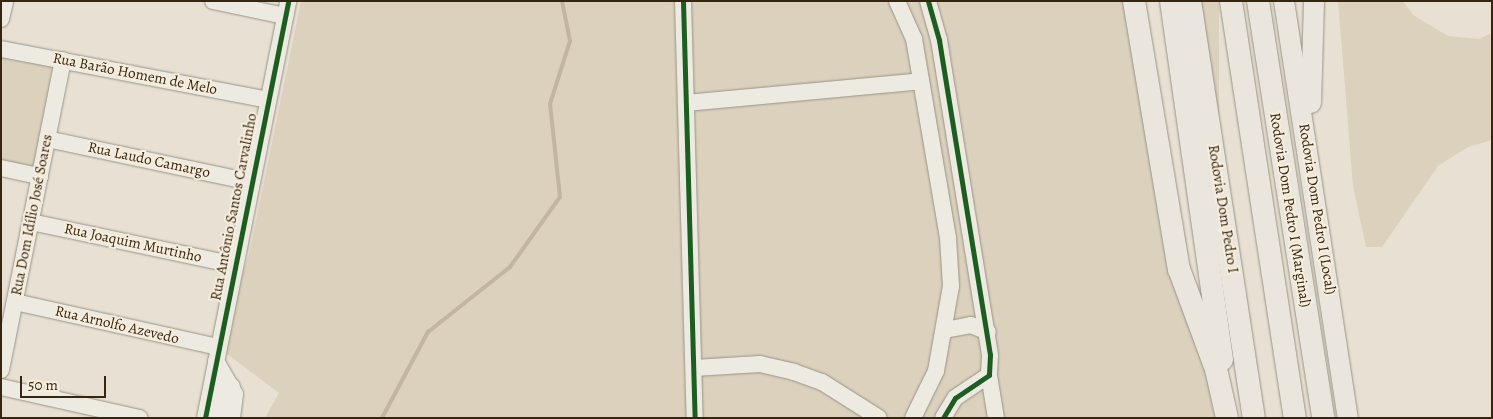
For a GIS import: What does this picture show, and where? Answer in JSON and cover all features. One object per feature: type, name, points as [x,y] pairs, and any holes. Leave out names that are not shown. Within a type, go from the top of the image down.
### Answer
[{"type":"highway","points":[[1134,1],[1178,269],[1216,369],[1228,418]]},
{"type":"highway","points":[[1170,1],[1228,418]]},
{"type":"highway","name":"Rodovia Dom Pedro I","points":[[1190,1],[1254,418]]},
{"type":"highway","points":[[1231,1],[1295,418]]},
{"type":"highway","name":"Rodovia Dom Pedro I (Marginal)","points":[[1258,1],[1323,418]]},
{"type":"main road","name":"Rodovia Dom Pedro I (Local)","points":[[1284,1],[1310,157],[1348,418]]},
{"type":"main road","points":[[1310,157],[1314,1]]},
{"type":"street","points":[[1,19],[5,1]]},
{"type":"street","points":[[213,1],[287,9]]},
{"type":"street","points":[[683,1],[695,418]]},
{"type":"street","points":[[897,1],[914,39],[948,238],[951,286],[946,330],[934,376],[913,418]]},
{"type":"street","points":[[928,1],[941,50],[988,332],[989,375],[996,418]]},
{"type":"street","name":"Rua Antônio Santos Carvalinho","points":[[205,418],[287,9]]},
{"type":"street","name":"Rua Barão Homem de Melo","points":[[1,48],[268,100]]},
{"type":"street","name":"Rua Dom Idílio José Soares","points":[[1,370],[62,60]]},
{"type":"street","points":[[686,103],[921,80]]},
{"type":"street","name":"Rua Laudo Camargo","points":[[47,139],[252,182]]},
{"type":"street","points":[[1,168],[40,176]]},
{"type":"street","name":"Rua Joaquim Murtinho","points":[[30,222],[235,265]]},
{"type":"street","name":"Rua Arnolfo Azevedo","points":[[15,302],[217,354]]},
{"type":"street","points":[[946,330],[971,325],[988,332]]},
{"type":"street","points":[[217,354],[232,386],[232,418]]},
{"type":"street","points":[[694,368],[760,364],[794,372],[822,382],[879,418]]},
{"type":"street","points":[[943,418],[955,398],[989,375]]},
{"type":"street","points":[[934,376],[946,389],[966,392]]},
{"type":"street","points":[[218,418],[223,391],[232,386]]},
{"type":"street","points":[[1,387],[140,418]]},
{"type":"shaded area","points":[[301,1],[1131,1],[1218,418],[265,418],[279,393],[218,347],[249,254]]},
{"type":"shaded area","points":[[1201,1],[1219,1],[1219,418],[1201,418]]},
{"type":"shaded area","points":[[1338,1],[1403,1],[1413,15],[1448,36],[1479,39],[1492,33],[1492,140],[1468,147],[1438,166],[1382,247],[1366,247],[1353,186]]},
{"type":"shaded area","points":[[1,53],[56,63],[36,168],[1,162]]},
{"type":"waterway","points":[[382,418],[428,332],[510,267],[560,197],[550,104],[570,41],[562,1]]},
{"type":"cycle path","points":[[205,418],[288,1]]},
{"type":"cycle path","points":[[683,1],[695,418]]},
{"type":"cycle path","points":[[928,1],[939,40],[990,355],[989,375],[955,398],[943,418]]}]
